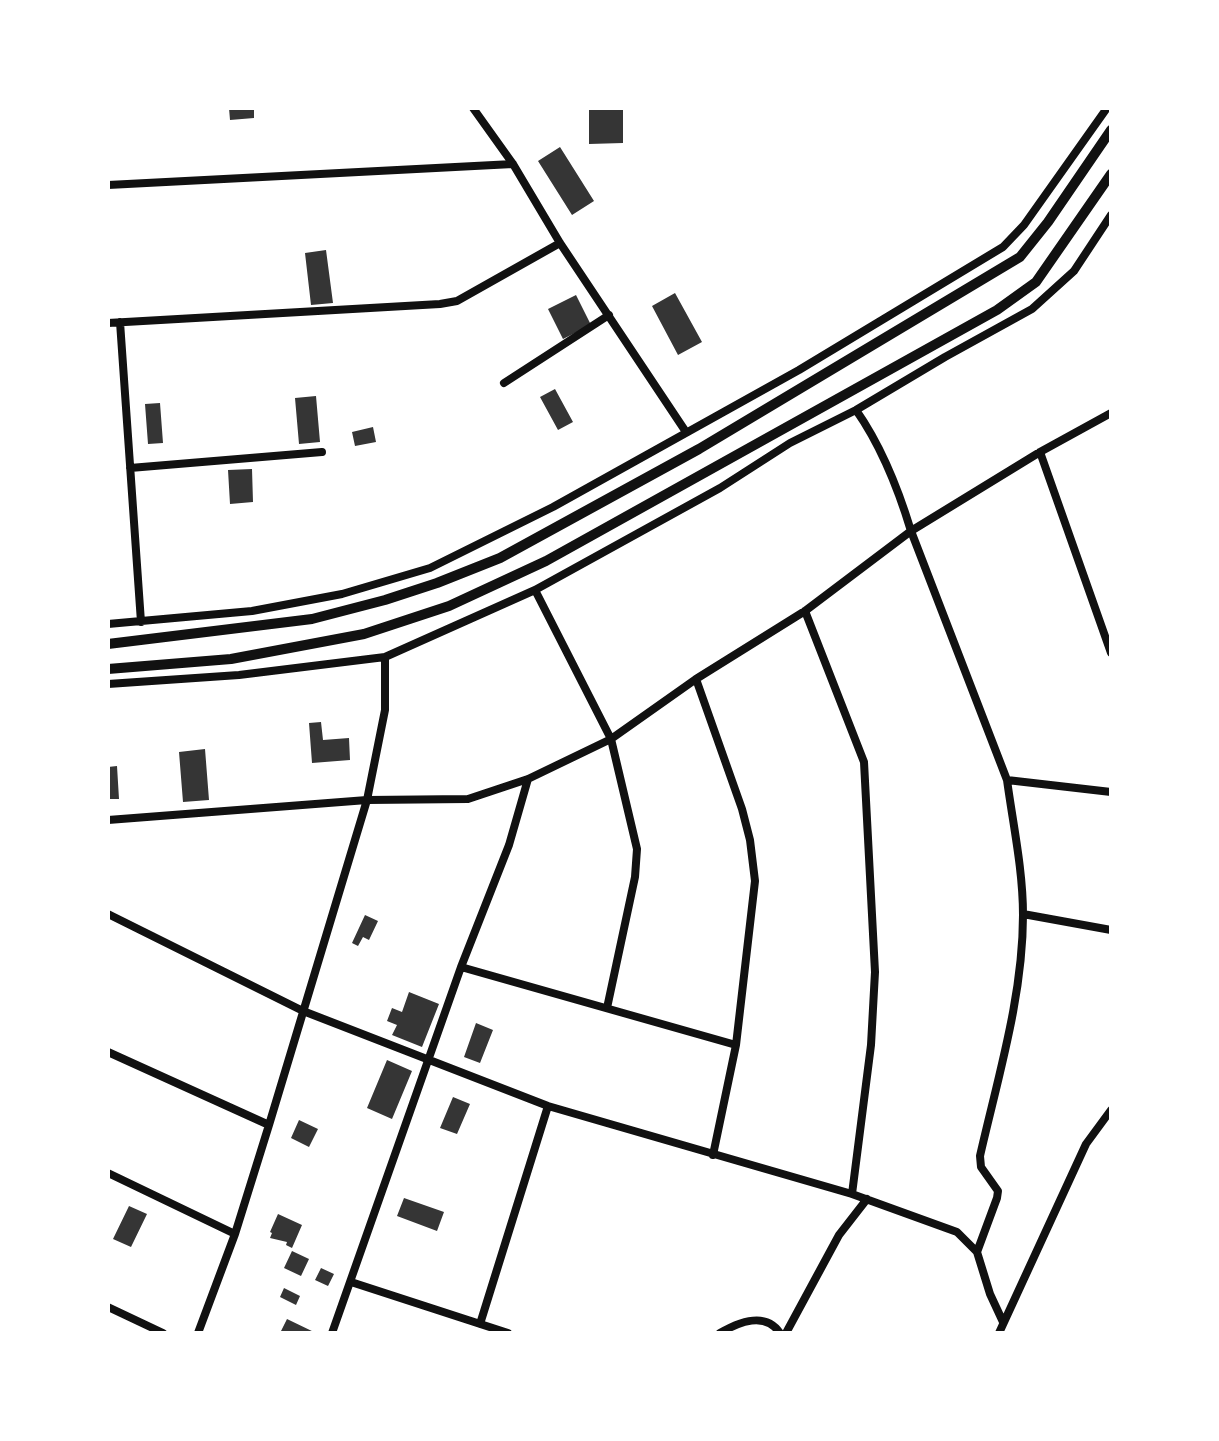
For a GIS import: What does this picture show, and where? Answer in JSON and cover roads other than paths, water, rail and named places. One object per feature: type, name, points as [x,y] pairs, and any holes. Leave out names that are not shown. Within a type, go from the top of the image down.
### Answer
[{"type":"street","points":[[473,108],[513,164],[560,243],[686,432]]},
{"type":"street","points":[[108,624],[252,611],[327,597],[430,568],[553,507],[799,370],[1003,247],[1024,225],[1107,108]]},
{"type":"street","points":[[108,644],[312,619],[411,592],[500,558],[699,449],[1020,257],[1111,130]]},
{"type":"street","points":[[108,185],[513,164]]},
{"type":"street","points":[[108,669],[231,659],[364,634],[449,606],[546,561],[997,310],[1036,282],[1111,174]]},
{"type":"street","points":[[108,684],[239,675],[385,657],[535,590],[720,488],[790,443],[856,410],[1032,309],[1074,271],[1111,215]]},
{"type":"street","points":[[108,323],[457,301],[560,243]]},
{"type":"street","points":[[504,383],[609,315]]},
{"type":"street","points":[[120,322],[141,622]]},
{"type":"street","points":[[856,410],[884,457],[1007,780],[1017,846],[1023,914],[1019,972],[980,1156],[981,1167],[998,1191],[977,1252]]},
{"type":"street","points":[[108,820],[367,800],[468,799],[528,779],[611,739],[696,679],[805,611],[911,531],[1040,452],[1111,413]]},
{"type":"street","points":[[130,468],[322,452]]},
{"type":"street","points":[[1040,452],[1111,653]]},
{"type":"street","points":[[535,590],[611,739],[637,849],[635,877],[607,1008]]},
{"type":"street","points":[[805,611],[864,762],[875,972],[871,1045],[852,1194]]},
{"type":"street","points":[[198,1333],[235,1234],[367,800],[385,710],[385,657]]},
{"type":"street","points":[[696,679],[742,809],[755,881],[736,1045],[713,1155]]},
{"type":"street","points":[[332,1333],[461,967],[509,845],[528,779]]},
{"type":"street","points":[[1007,780],[1111,792]]},
{"type":"street","points":[[108,914],[303,1011],[548,1106],[852,1194],[957,1232],[977,1252],[990,1294],[1003,1322]]},
{"type":"street","points":[[1023,914],[1111,930]]},
{"type":"street","points":[[461,967],[736,1045]]},
{"type":"street","points":[[108,1052],[269,1125]]},
{"type":"street","points":[[480,1324],[548,1106]]},
{"type":"street","points":[[999,1333],[1086,1144],[1111,1110]]},
{"type":"street","points":[[108,1173],[235,1234]]},
{"type":"street","points":[[720,1333],[741,1322],[754,1320],[771,1322],[783,1333],[839,1235],[867,1199]]},
{"type":"street","points":[[351,1282],[508,1333]]},
{"type":"street","points":[[108,1307],[163,1333]]}]
